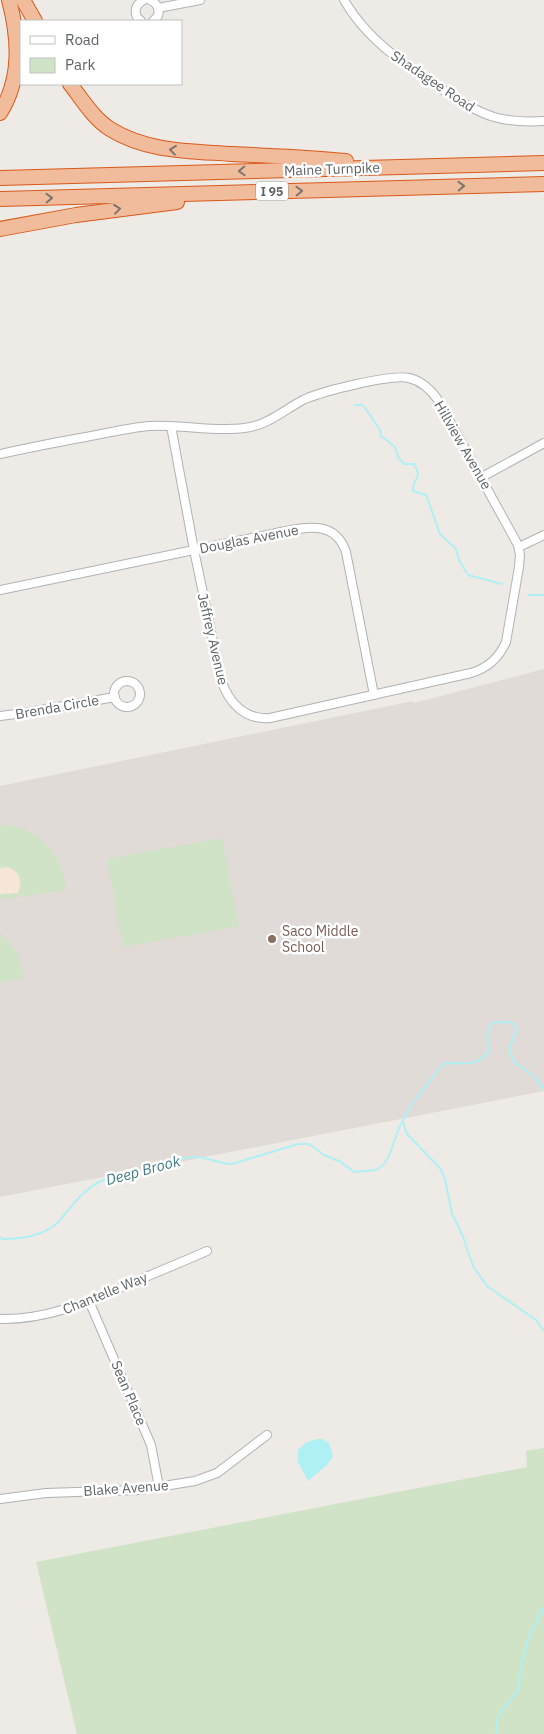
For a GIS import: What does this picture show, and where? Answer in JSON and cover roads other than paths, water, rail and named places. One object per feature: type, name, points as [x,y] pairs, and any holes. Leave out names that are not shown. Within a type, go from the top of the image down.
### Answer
[{"type":"highway","points":[[0,113],[13,86],[16,65],[16,33],[9,0]]},
{"type":"highway","points":[[23,0],[34,20]]},
{"type":"highway","points":[[71,85],[89,108],[108,127],[123,136],[152,147],[253,156],[305,157],[414,166]]},
{"type":"highway","name":"Maine Turnpike","points":[[0,178],[544,163]]},
{"type":"highway","name":"Maine Turnpike","points":[[0,199],[544,184]]},
{"type":"highway","points":[[0,230],[102,211],[271,191]]},
{"type":"street","points":[[140,20],[136,16],[135,9],[144,0]]},
{"type":"street","points":[[150,0],[158,8],[158,16],[153,20]]},
{"type":"street","points":[[158,8],[200,0]]},
{"type":"street","name":"Shadagee Road","points":[[344,0],[361,25],[385,49],[411,69],[472,108],[496,118],[544,121]]},
{"type":"street","name":"Hillview Avenue","points":[[0,454],[124,429],[150,426],[246,428],[264,422],[296,404],[315,396],[394,377],[419,381],[434,394],[482,477],[519,547],[520,561],[506,642],[494,661],[481,670],[471,673],[374,695]]},
{"type":"street","name":"Jeffrey Avenue","points":[[171,426],[221,679],[228,697],[240,709],[254,717],[270,718],[374,695]]},
{"type":"street","points":[[482,477],[544,444]]},
{"type":"street","name":"Douglas Avenue","points":[[0,590],[305,528],[322,528],[333,534],[341,542],[346,552],[374,695]]},
{"type":"street","points":[[519,547],[544,535]]},
{"type":"street","name":"Brenda Circle","points":[[0,716],[115,697]]},
{"type":"street","name":"Chantelle Way","points":[[0,1319],[50,1314],[89,1301],[207,1252]]},
{"type":"street","name":"Sean Place","points":[[89,1301],[151,1446],[159,1487]]},
{"type":"street","name":"Blake Avenue","points":[[0,1499],[46,1493],[139,1490],[195,1481],[217,1473],[267,1434]]},
{"type":"water","points":[[322,1439],[329,1443],[333,1456],[328,1464],[308,1481],[298,1462],[298,1450],[307,1442]]},
{"type":"waterway","points":[[355,405],[363,405],[380,430],[381,436],[395,447],[398,457],[404,464],[414,464],[418,476],[414,483],[413,491],[426,495],[440,534],[456,549],[459,560],[468,575],[502,584]]},
{"type":"waterway","points":[[528,595],[544,595]]},
{"type":"waterway","name":"Deep Brook","points":[[0,1237],[2,1239],[23,1238],[44,1232],[56,1224],[81,1196],[99,1182],[105,1179],[151,1170],[189,1157],[200,1157],[232,1164],[298,1144],[309,1144],[324,1155],[341,1162],[354,1172],[376,1170],[383,1165],[389,1156],[399,1128],[411,1105],[443,1064],[472,1063],[483,1058],[488,1053],[488,1032],[494,1023],[513,1023],[517,1030],[511,1044],[511,1055],[515,1063],[535,1077],[544,1090]]},
{"type":"waterway","points":[[403,1122],[407,1134],[440,1168],[445,1179],[452,1214],[462,1234],[473,1266],[487,1286],[536,1320],[544,1331]]},
{"type":"waterway","points":[[496,1734],[498,1716],[519,1689],[520,1671],[528,1639],[544,1606]]},
{"type":"place","name":"Saco Middle School","points":[[272,939]]}]
